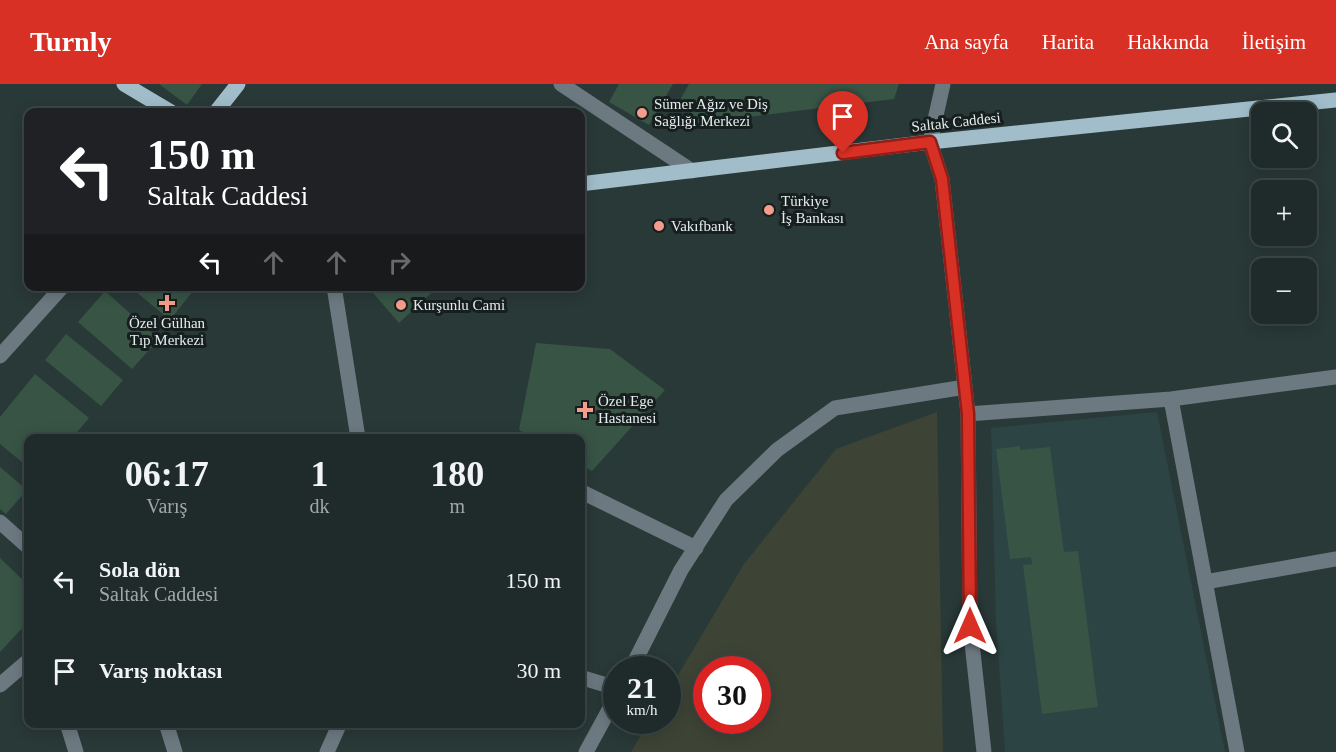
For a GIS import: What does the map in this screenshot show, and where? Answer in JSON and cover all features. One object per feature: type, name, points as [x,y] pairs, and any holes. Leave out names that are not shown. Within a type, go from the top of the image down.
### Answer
[{"type":"main road","points":[[124,84],[164,108]]},
{"type":"main road","points":[[219,108],[238,84]]},
{"type":"main road","name":"Saltak Caddesi","points":[[585,183],[930,142],[1336,100]]},
{"type":"street","points":[[561,84],[692,171]]},
{"type":"street","points":[[943,84],[930,142],[942,179],[968,414],[970,626],[984,752]]},
{"type":"street","points":[[0,356],[58,291]]},
{"type":"street","points":[[335,291],[357,434]]},
{"type":"street","points":[[968,414],[1171,399],[1336,377]]},
{"type":"street","points":[[638,656],[681,570],[726,500],[777,450],[835,408],[965,387]]},
{"type":"street","points":[[1171,399],[1237,752]]},
{"type":"street","points":[[585,492],[696,548]]},
{"type":"street","points":[[0,522],[24,543]]},
{"type":"street","points":[[1205,582],[1336,558]]},
{"type":"street","points":[[0,685],[24,664]]},
{"type":"street","points":[[585,679],[603,684]]},
{"type":"street","points":[[585,752],[603,720]]},
{"type":"street","points":[[69,728],[76,752]]},
{"type":"street","points":[[168,728],[175,752]]},
{"type":"street","points":[[327,752],[338,728]]},
{"type":"shaded area","points":[[1157,412],[1225,752],[1005,752],[996,622],[991,428]]},
{"type":"green space","points":[[937,412],[943,752],[631,752],[642,734],[681,734],[681,670],[744,564],[836,449]]},
{"type":"building","points":[[159,84],[202,84],[187,105]]},
{"type":"building","name":"Sümer Ağız ve Diş Sağlığı Merkezi","points":[[619,84],[673,84],[649,125],[609,102]]},
{"type":"building","points":[[689,84],[899,84],[894,99],[698,123],[681,98]]},
{"type":"building","points":[[105,291],[159,339],[132,369],[78,322]]},
{"type":"building","name":"Özel Gülhan Tıp Merkezi","points":[[135,291],[193,291],[170,320]]},
{"type":"building","name":"Kurşunlu Cami","points":[[371,291],[434,291],[399,323]]},
{"type":"building","points":[[66,334],[123,380],[101,406],[45,360]]},
{"type":"building","name":"Özel Ege Hastanesi","points":[[536,343],[610,349],[665,390],[592,471],[585,467],[585,434],[526,434],[519,430]]},
{"type":"building","points":[[35,374],[89,418],[75,434],[24,434],[24,464],[0,444],[0,417]]},
{"type":"building","points":[[1020,446],[1020,450],[1050,447],[1064,552],[1078,551],[1098,707],[1042,714],[1023,565],[1032,564],[1031,557],[1010,559],[996,449]]},
{"type":"building","points":[[0,467],[24,487],[24,493],[6,514],[0,509]]},
{"type":"building","points":[[0,558],[24,581],[24,626],[0,652]]},
{"type":"place","name":"Sümer Ağız ve Diş Sağlığı Merkezi","points":[[642,113]]},
{"type":"place","name":"Türkiye İş Bankası","points":[[769,210]]},
{"type":"place","name":"Vakıfbank","points":[[659,226]]},
{"type":"place","name":"Özel Gülhan Tıp Merkezi","points":[[167,303]]},
{"type":"place","name":"Kurşunlu Cami","points":[[401,305]]},
{"type":"place","name":"Özel Ege Hastanesi","points":[[585,410]]},
{"type":"route","points":[[843,153],[930,142],[942,179],[968,414],[970,626]]}]
